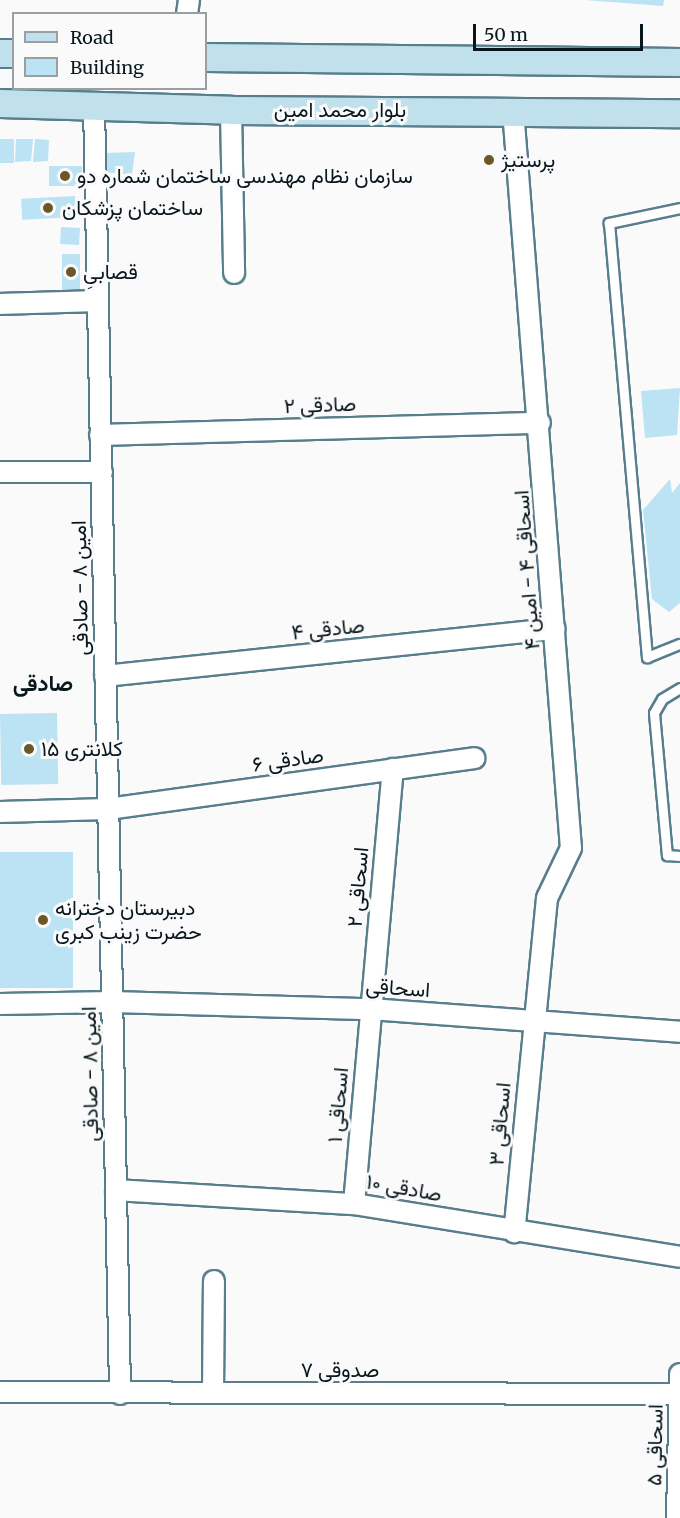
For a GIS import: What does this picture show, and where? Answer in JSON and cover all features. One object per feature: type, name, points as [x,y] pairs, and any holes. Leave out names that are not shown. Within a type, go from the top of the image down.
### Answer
[{"type":"main road","points":[[207,57],[680,62]]},
{"type":"main road","name":"بلوار محمد امین","points":[[0,103],[93,97],[231,110],[513,110],[680,113]]},
{"type":"street","name":"امین ۸ - صادقی","points":[[93,97],[120,1394]]},
{"type":"street","points":[[231,110],[234,273]]},
{"type":"street","name":"اسحاقی ۴ - امین ۴","points":[[513,110],[540,423],[571,848],[547,898],[534,1021]]},
{"type":"street","points":[[0,304],[98,301]]},
{"type":"street","name":"صادقی ۲","points":[[100,435],[540,423]]},
{"type":"street","points":[[0,472],[102,472]]},
{"type":"street","name":"صادقی ۴","points":[[105,676],[555,629]]},
{"type":"street","name":"صادقی ۶","points":[[0,812],[108,808],[474,758]]},
{"type":"street","name":"اسحاقی ۲","points":[[370,1010],[393,769]]},
{"type":"street","name":"اسحاقی","points":[[0,1004],[112,1002],[370,1010],[680,1032]]},
{"type":"street","name":"اسحاقی ۱","points":[[354,1204],[370,1010]]},
{"type":"street","name":"اسحاقی ۳","points":[[514,1232],[534,1021]]},
{"type":"street","name":"صادقی ۱۰","points":[[116,1190],[354,1204],[514,1232],[680,1257]]},
{"type":"street","points":[[213,1393],[214,1281]]},
{"type":"street","name":"اسحاقی ۵","points":[[677,1518],[680,1374]]},
{"type":"street","name":"صدوقی ۷","points":[[0,1392],[680,1394]]},
{"type":"lane","points":[[680,208],[609,223],[647,657],[680,644]]},
{"type":"lane","points":[[680,688],[662,699],[654,713],[667,855],[680,856]]},
{"type":"building","points":[[585,0],[664,0],[663,6]]},
{"type":"building","points":[[0,139],[14,139],[14,163],[0,163]]},
{"type":"building","points":[[16,139],[33,139],[31,161],[15,162]]},
{"type":"building","points":[[35,139],[49,140],[48,161],[33,162]]},
{"type":"building","points":[[135,152],[132,175],[105,172],[104,153]]},
{"type":"building","name":"سازمان نظام مهندسی ساختمان شماره دو","points":[[49,166],[82,166],[82,186],[49,186]]},
{"type":"building","name":"ساختمان پزشکان","points":[[75,196],[76,217],[22,220],[21,199]]},
{"type":"building","points":[[61,227],[80,228],[79,245],[60,244]]},
{"type":"building","name":"قصابیِ","points":[[62,254],[80,254],[80,290],[62,290]]},
{"type":"building","points":[[680,388],[677,435],[645,438],[641,391]]},
{"type":"building","points":[[670,479],[672,493],[680,483],[680,603],[669,612],[652,599],[643,510]]},
{"type":"building","name":"کلانتری ۱۵","points":[[57,713],[58,784],[1,785],[0,714]]},
{"type":"building","name":"دبیرستان دخترانه حضرت زینب کبری","points":[[0,852],[73,852],[73,988],[0,988]]},
{"type":"place","name":"پرستیژ","points":[[489,160]]},
{"type":"place","name":"سازمان نظام مهندسی ساختمان شماره دو","points":[[65,176]]},
{"type":"place","name":"ساختمان پزشکان","points":[[48,208]]},
{"type":"place","name":"قصابیِ","points":[[71,272]]},
{"type":"place","name":"کلانتری ۱۵","points":[[29,749]]},
{"type":"place","name":"دبیرستان دخترانه حضرت زینب کبری","points":[[43,920]]},
{"type":"district","name":"صادقی","points":[[43,684]]}]
